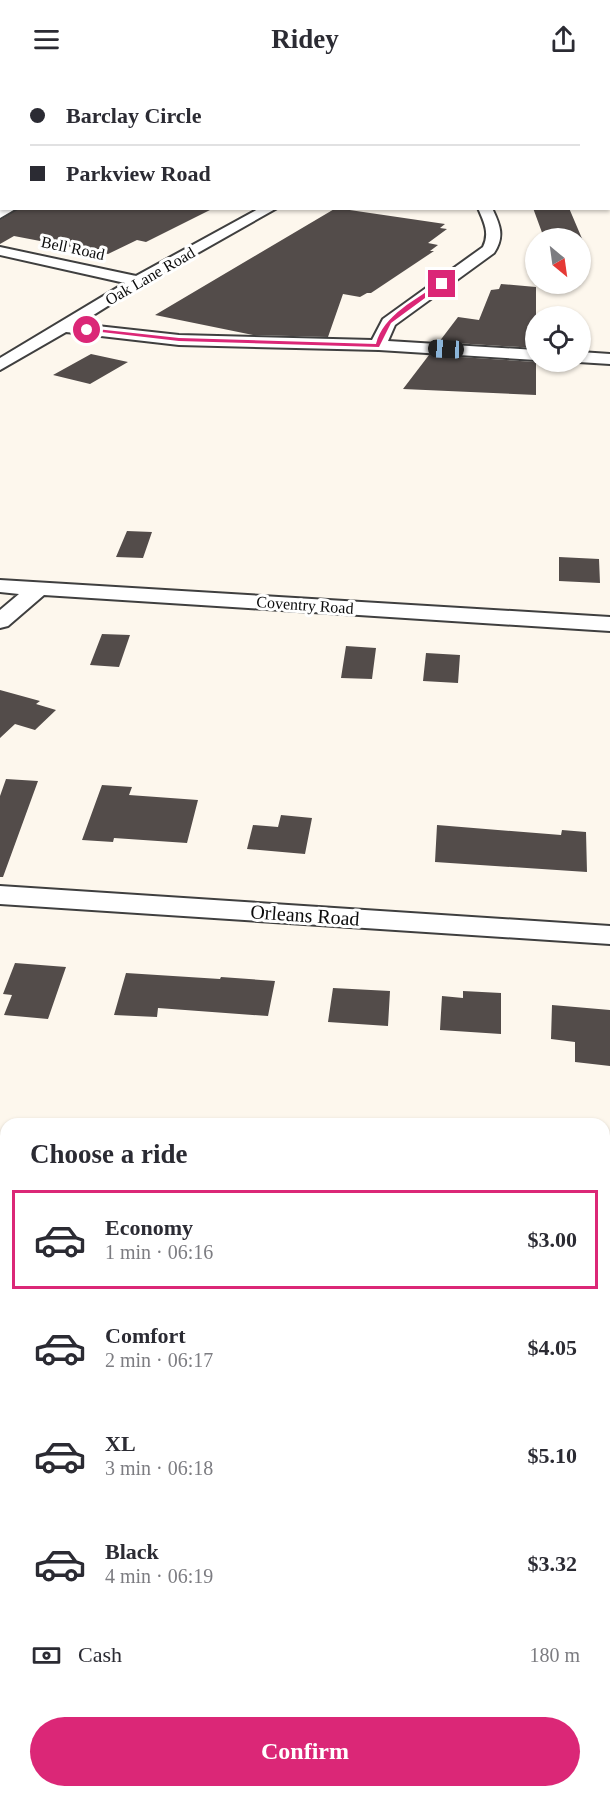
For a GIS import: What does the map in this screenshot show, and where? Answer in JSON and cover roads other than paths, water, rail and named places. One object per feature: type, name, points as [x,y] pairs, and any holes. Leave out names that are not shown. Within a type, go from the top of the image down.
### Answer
[{"type":"street","name":"Oak Lane Road","points":[[0,365],[138,281],[267,210]]},
{"type":"street","points":[[379,345],[381,335],[389,322],[489,250],[495,241],[496,233],[486,210]]},
{"type":"street","name":"Bell Road","points":[[0,251],[138,281]]},
{"type":"street","points":[[64,327],[179,340],[379,345],[525,354]]},
{"type":"street","points":[[591,358],[610,359]]},
{"type":"street","name":"Coventry Road","points":[[0,586],[610,624]]},
{"type":"street","points":[[0,621],[38,589]]},
{"type":"street","name":"Orleans Road","points":[[0,895],[610,935]]}]
